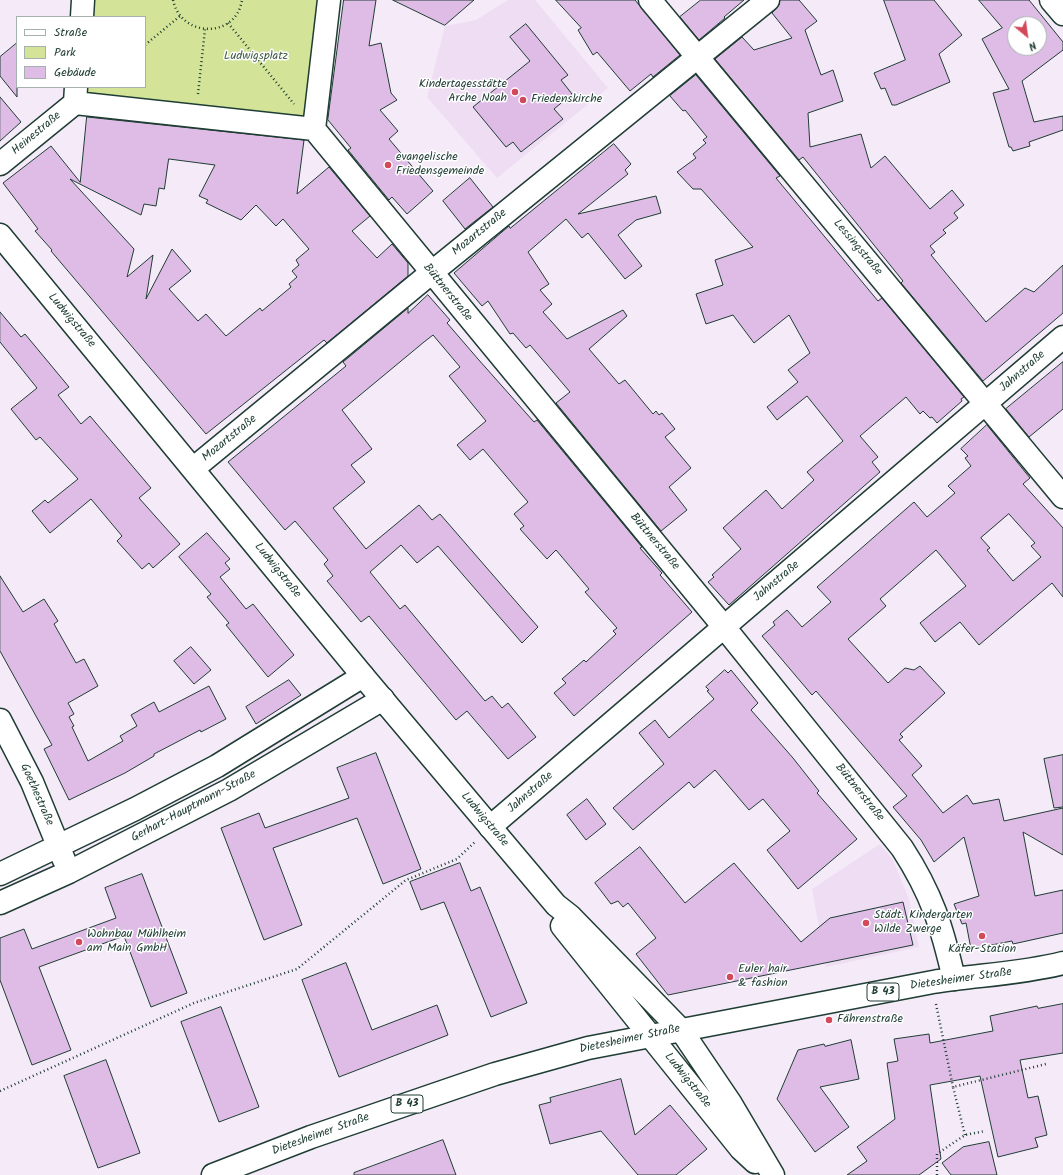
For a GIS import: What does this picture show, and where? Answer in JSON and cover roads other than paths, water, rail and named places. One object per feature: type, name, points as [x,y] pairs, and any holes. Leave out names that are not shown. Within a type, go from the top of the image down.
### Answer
[{"type":"street","points":[[82,16],[83,0]]},
{"type":"street","points":[[76,95],[195,114],[314,129],[329,0]]},
{"type":"street","name":"Lessingstraße","points":[[650,0],[1063,497]]},
{"type":"street","name":"Mozartstraße","points":[[194,468],[431,273],[768,0]]},
{"type":"street","points":[[1051,0],[1063,14]]},
{"type":"street","name":"Heinestraße","points":[[0,164],[76,95]]},
{"type":"street","name":"Büttnerstraße","points":[[314,129],[724,627],[902,848],[917,871],[935,908],[954,979]]},
{"type":"street","name":"Ludwigstraße","points":[[0,235],[194,468],[363,676],[556,905],[570,916],[681,1030]]},
{"type":"street","name":"Jahnstraße","points":[[490,827],[1063,337]]},
{"type":"street","points":[[0,874],[59,847],[217,766],[363,676]]},
{"type":"street","name":"Gerhart-Hauptmann-Straße","points":[[0,903],[69,872],[229,790],[383,699]]},
{"type":"street","name":"Goethestraße","points":[[0,720],[32,782],[69,872]]},
{"type":"street","name":"Ludwigstraße","points":[[556,905],[561,924],[741,1149],[769,1175]]},
{"type":"street","name":"Dietesheimer Straße","points":[[212,1175],[311,1137],[495,1074],[588,1048],[933,982],[1004,974],[1063,964]]},
{"type":"street","points":[[681,1030],[731,1104],[773,1175]]},
{"type":"place","name":"Kindertagesstätte Arche Noah","points":[[515,92]]},
{"type":"place","name":"Friedenskirche","points":[[523,100]]},
{"type":"place","name":"evangelische Friedensgemeinde","points":[[388,165]]},
{"type":"place","name":"Städt. Kindergarten Wilde Zwerge","points":[[866,923]]},
{"type":"place","name":"Käfer-Station","points":[[982,936]]},
{"type":"place","name":"Wohnbau Mühlheim am Main GmbH","points":[[79,942]]},
{"type":"place","name":"Euler hair & fashion","points":[[730,977]]},
{"type":"place","name":"Fährenstraße","points":[[829,1020]]},
{"type":"park label","name":"Ludwigsplatz","points":[[256,57]]}]
